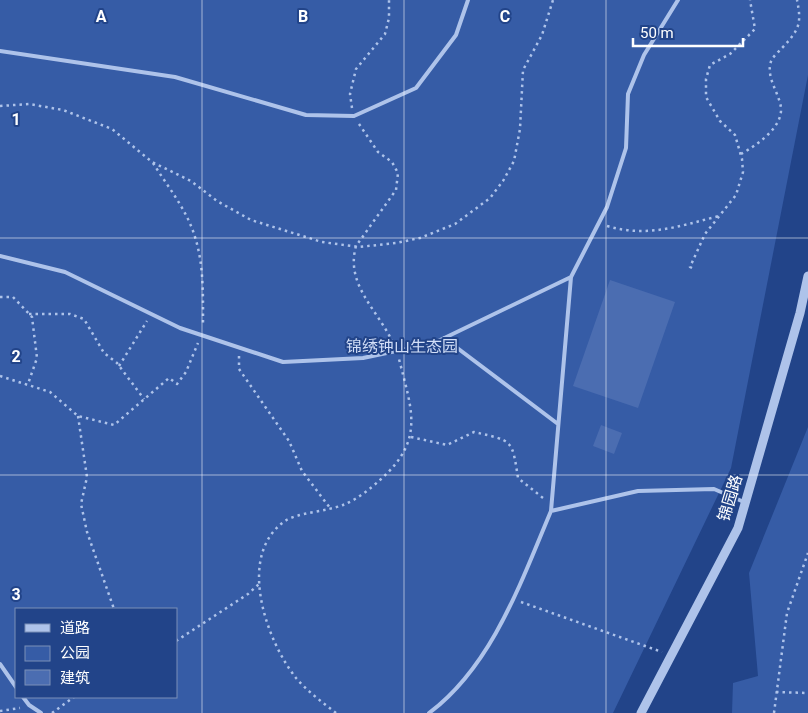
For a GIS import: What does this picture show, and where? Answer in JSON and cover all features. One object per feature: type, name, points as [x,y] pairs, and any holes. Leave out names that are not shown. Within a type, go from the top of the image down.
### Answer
[{"type":"street","name":"锦园路","points":[[642,713],[738,528],[797,323],[808,276]]},
{"type":"lane","points":[[0,51],[175,77],[306,115],[354,116],[416,88],[456,35],[468,0]]},
{"type":"lane","points":[[429,713],[438,706],[481,658],[512,599],[551,511],[571,276],[607,208],[626,148],[628,94],[644,55],[678,0]]},
{"type":"lane","points":[[0,256],[66,272],[180,328],[283,362],[363,358],[434,343],[571,276]]},
{"type":"lane","points":[[444,338],[558,424]]},
{"type":"lane","points":[[551,511],[638,491],[714,490],[745,503]]},
{"type":"lane","points":[[0,664],[15,686]]},
{"type":"lane","points":[[24,698],[29,705],[41,713]]},
{"type":"path","points":[[336,713],[296,678],[274,644],[260,600],[260,557],[270,534],[286,520],[344,505],[370,489],[391,470],[406,451],[411,437],[412,415],[397,351],[356,281],[354,254],[356,246],[396,190],[398,173],[392,162],[378,152],[354,116],[350,94],[356,69],[385,34],[389,18],[389,0]]},
{"type":"path","points":[[0,106],[29,104],[63,110],[112,129],[152,162],[191,181],[218,201],[251,220],[322,242],[356,246],[396,243],[455,224],[473,212],[494,192],[514,161],[520,129],[523,70],[542,35],[553,0]]},
{"type":"path","points":[[692,268],[690,267],[706,234],[736,195],[743,172],[741,154],[735,135],[720,120],[706,97],[706,79],[710,65],[730,54],[755,29],[750,0]]},
{"type":"path","points":[[741,154],[757,145],[776,126],[781,106],[769,72],[773,58],[796,32],[800,18],[798,0]]},
{"type":"path","points":[[0,376],[50,392],[78,416],[114,425],[169,378],[177,384],[186,372],[203,327],[203,283],[196,238],[182,209],[152,162]]},
{"type":"path","points":[[599,224],[626,232],[658,231],[719,216]]},
{"type":"path","points":[[0,297],[13,297],[32,317],[37,358],[28,384]]},
{"type":"path","points":[[29,314],[70,314],[84,319],[104,353],[119,366],[144,399]]},
{"type":"path","points":[[119,366],[152,314]]},
{"type":"path","points":[[240,348],[239,369],[289,441],[302,471],[330,508]]},
{"type":"path","points":[[78,416],[88,477],[81,504],[87,532],[114,608]]},
{"type":"path","points":[[411,437],[447,445],[474,432],[504,439],[514,448],[518,478],[552,505]]},
{"type":"path","points":[[774,713],[787,613],[808,553]]},
{"type":"path","points":[[178,640],[248,594],[260,583]]},
{"type":"path","points":[[512,599],[671,656]]},
{"type":"path","points":[[776,692],[808,694]]},
{"type":"path","points":[[52,713],[73,698]]},
{"type":"path","points":[[0,711],[4,712],[29,705]]},
{"type":"green space","name":"锦绣钟山生态园","points":[[0,0],[808,0],[808,75],[731,468],[613,713],[0,713]]},
{"type":"green space","points":[[808,427],[808,713],[732,713],[733,683],[758,676],[749,573]]},
{"type":"building","points":[[610,280],[675,302],[638,408],[573,386]]},
{"type":"building","points":[[601,425],[622,433],[614,454],[593,446]]}]
